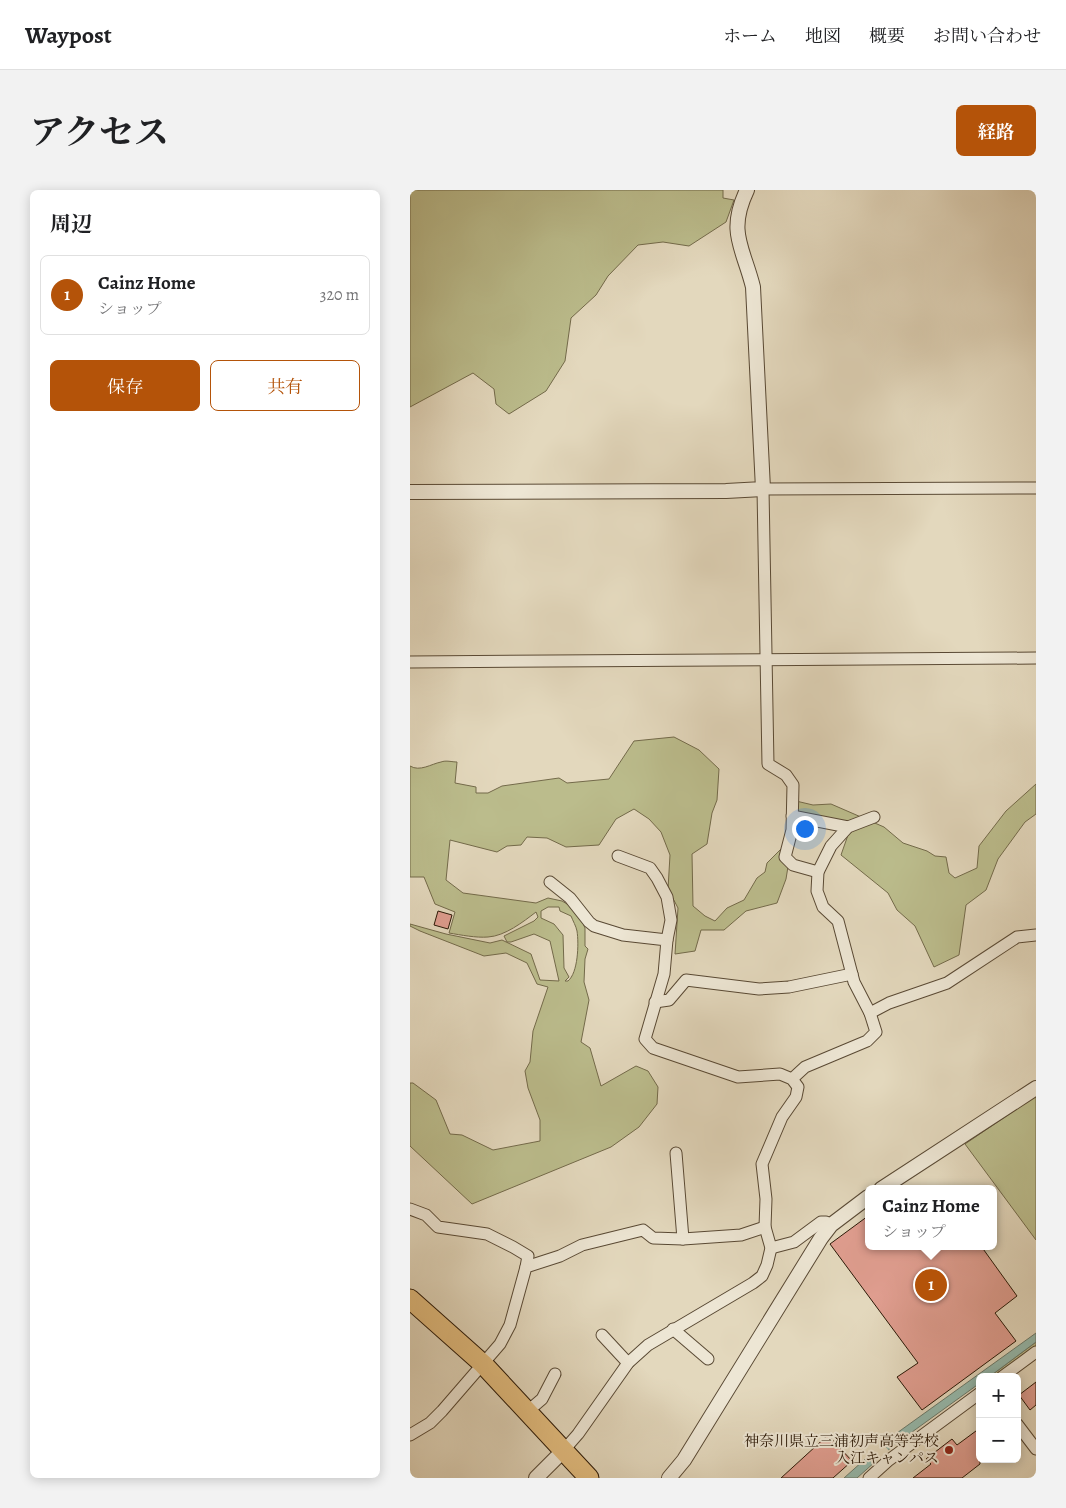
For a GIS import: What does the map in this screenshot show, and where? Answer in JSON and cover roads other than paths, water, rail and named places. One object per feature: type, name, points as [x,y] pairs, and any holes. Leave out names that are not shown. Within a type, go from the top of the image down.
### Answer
[{"type":"highway","points":[[410,1300],[483,1364],[589,1478]]},
{"type":"street","points":[[747,190],[737,213],[736,228],[739,245],[748,267],[754,296],[764,489],[768,764],[786,775],[793,785],[792,830],[785,857],[793,865],[818,872]]},
{"type":"street","points":[[410,492],[1036,488]]},
{"type":"street","points":[[410,662],[1036,658]]},
{"type":"street","points":[[792,816],[848,827]]},
{"type":"street","points":[[792,1079],[805,1067],[867,1042],[876,1032],[870,1013],[854,982],[838,920],[823,907],[817,891],[818,872],[831,846],[848,827],[874,817]]},
{"type":"street","points":[[536,1478],[578,1434],[628,1363],[648,1345],[727,1299],[762,1276],[771,1248],[765,1226],[766,1199],[762,1164],[782,1117],[796,1097],[798,1087],[792,1079],[780,1074],[738,1077],[653,1048],[645,1039],[664,974],[666,940],[671,920],[666,897],[650,868],[618,856]]},
{"type":"street","points":[[550,882],[570,898],[588,922],[594,926],[623,935],[666,940]]},
{"type":"street","points":[[870,1013],[889,1003],[946,983],[1017,937],[1036,935]]},
{"type":"street","points":[[655,1002],[669,1000],[686,980],[759,989],[789,987],[852,974]]},
{"type":"street","points":[[887,1185],[1036,1088]]},
{"type":"street","points":[[676,1153],[683,1239]]},
{"type":"street","points":[[669,1478],[684,1460],[814,1249],[831,1225],[865,1199]]},
{"type":"street","points":[[410,1209],[426,1215],[438,1227],[487,1234],[528,1256],[510,1325],[500,1344],[442,1411],[430,1423],[410,1435]]},
{"type":"street","points":[[771,1248],[794,1242],[821,1222],[831,1225]]},
{"type":"street","points":[[526,1267],[560,1256],[582,1245],[643,1230],[653,1238],[683,1239],[741,1235],[765,1226]]},
{"type":"street","points":[[673,1329],[708,1359]]},
{"type":"street","points":[[602,1335],[628,1363]]},
{"type":"street","points":[[1007,1373],[1036,1352]]},
{"type":"street","points":[[528,1411],[542,1399],[554,1374]]},
{"type":"street","points":[[869,1478],[889,1460],[976,1396]]},
{"type":"street","points":[[1021,1429],[1036,1449]]},
{"type":"water","points":[[1036,1333],[1036,1342],[994,1373],[980,1373]]},
{"type":"water","points":[[976,1376],[976,1386],[894,1445],[857,1478],[844,1478],[883,1443]]},
{"type":"place","name":"Cainz Home","points":[[931,1285]]},
{"type":"place","name":"神奈川県立三浦初声高等学校 入江キャンパス","points":[[949,1450]]}]
